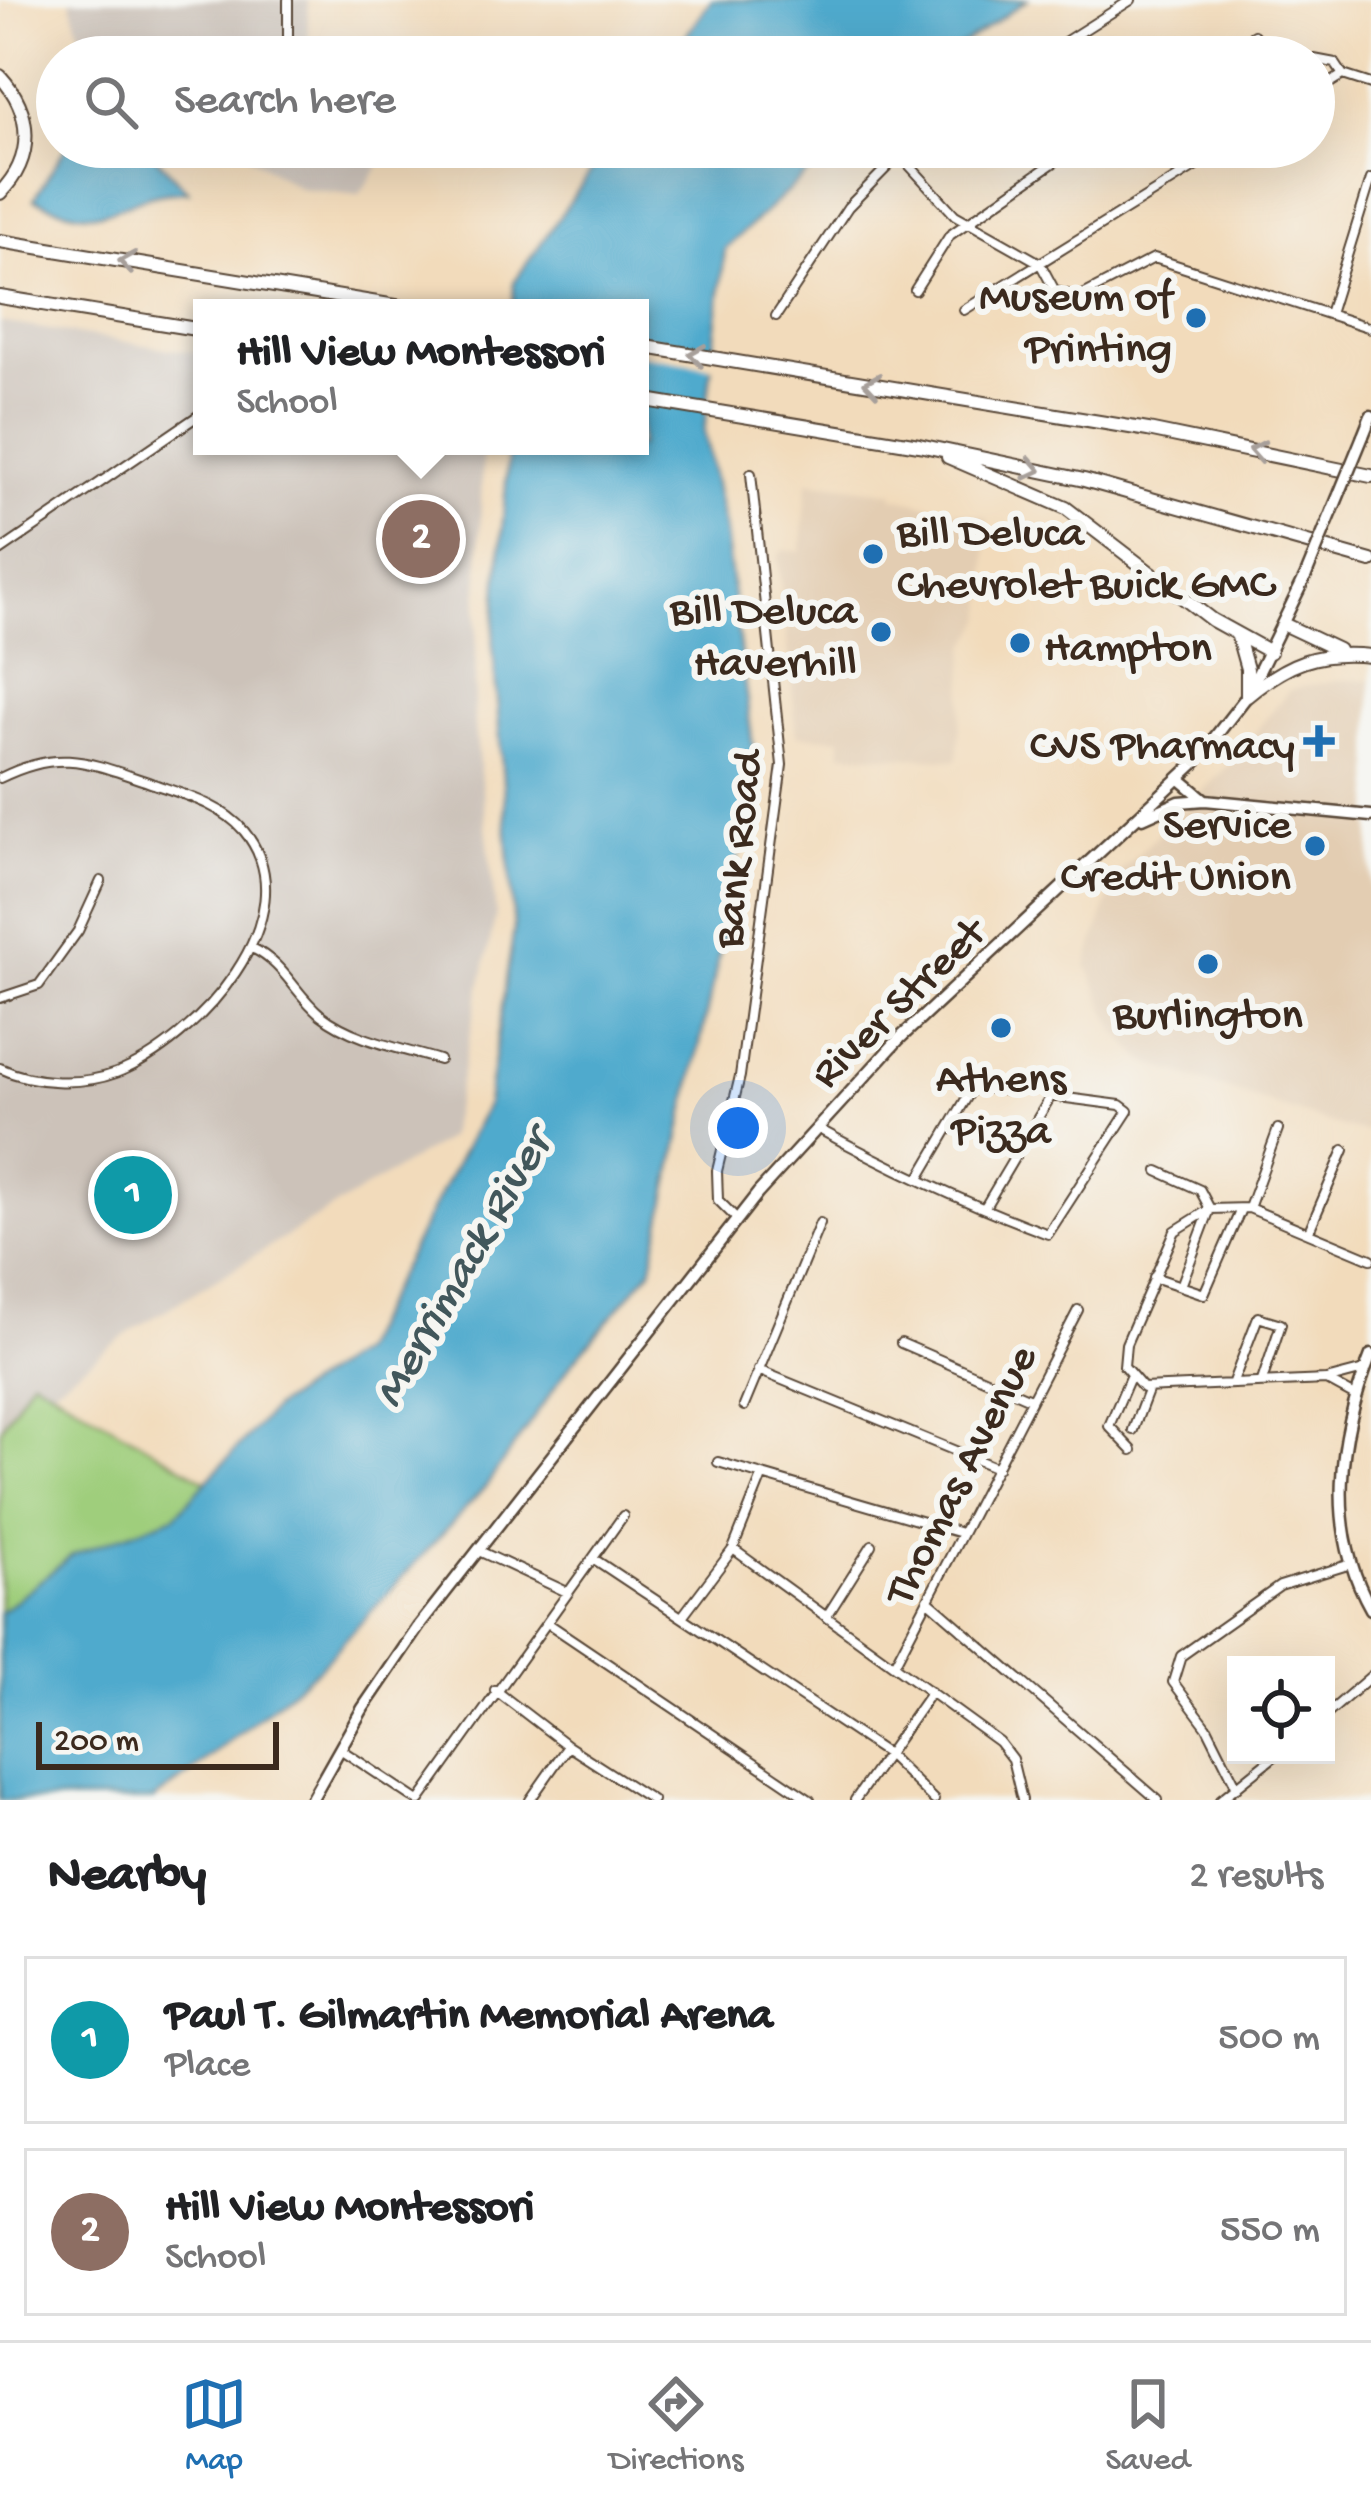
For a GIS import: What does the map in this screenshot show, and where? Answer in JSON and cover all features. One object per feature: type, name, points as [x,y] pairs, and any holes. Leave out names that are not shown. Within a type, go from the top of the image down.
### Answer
[{"type":"highway","points":[[0,76],[19,98],[27,133],[16,174],[0,193]]},
{"type":"highway","points":[[0,242],[352,299]]},
{"type":"highway","points":[[0,300],[193,329]]},
{"type":"highway","points":[[649,347],[1126,426],[1371,476]]},
{"type":"highway","points":[[649,401],[919,445],[1084,480],[1371,561]]},
{"type":"highway","points":[[919,445],[1066,508],[1237,636],[1270,652]]},
{"type":"highway","points":[[1285,625],[1347,653]]},
{"type":"highway","points":[[1237,636],[1247,669],[1246,696]]},
{"type":"highway","points":[[1246,696],[1292,662],[1347,653],[1371,656]]},
{"type":"main road","name":"River Street","points":[[310,1800],[388,1669],[814,1127],[899,1040],[1140,819],[1180,779],[1246,696],[1285,625],[1371,416]]},
{"type":"main road","points":[[1180,779],[1205,800]]},
{"type":"main road","points":[[1140,819],[1179,802],[1205,800],[1371,816]]},
{"type":"main road","points":[[1371,1355],[1357,1397],[1340,1500],[1351,1564],[1371,1609]]},
{"type":"street","points":[[288,0],[288,36]]},
{"type":"street","points":[[1074,36],[1131,0]]},
{"type":"street","points":[[1335,63],[1343,75],[1371,84]]},
{"type":"street","points":[[1335,80],[1343,75]]},
{"type":"street","points":[[776,316],[848,207],[886,168]]},
{"type":"street","points":[[912,168],[965,224],[1040,263],[1055,291],[1066,298],[1079,297],[1154,258],[1371,328]]},
{"type":"street","points":[[915,290],[936,249],[1046,168]]},
{"type":"street","points":[[964,310],[1193,168]]},
{"type":"street","points":[[1329,314],[1371,179]]},
{"type":"street","points":[[0,551],[193,418]]},
{"type":"street","name":"Bank Road","points":[[738,1220],[718,1199],[717,1171],[740,1076],[782,765],[751,474]]},
{"type":"street","points":[[0,778],[50,759],[79,759],[225,813],[256,850],[264,881],[252,948],[204,1010],[142,1060],[85,1080],[50,1080],[0,1068]]},
{"type":"street","points":[[0,998],[39,985],[78,931],[101,881]]},
{"type":"street","points":[[252,948],[274,958],[304,998],[342,1030],[439,1060]]},
{"type":"street","points":[[920,1178],[974,1087],[1011,1090]]},
{"type":"street","points":[[814,1127],[920,1178],[985,1207],[1048,1234],[1128,1111],[1120,1105],[1051,1096],[985,1207]]},
{"type":"street","points":[[1154,1276],[1204,1294],[1278,1130]]},
{"type":"street","points":[[1309,1232],[1344,1150]]},
{"type":"street","points":[[1158,1171],[1200,1190],[1210,1209],[1181,1286]]},
{"type":"street","points":[[1366,1369],[1326,1380],[1149,1388],[1130,1377],[1124,1366],[1126,1344],[1175,1231],[1210,1209],[1245,1209],[1371,1258]]},
{"type":"street","points":[[744,1406],[820,1223]]},
{"type":"street","name":"Thomas Avenue","points":[[894,1665],[931,1602],[961,1533],[1078,1310]]},
{"type":"street","points":[[1233,1383],[1258,1317],[1281,1324],[1262,1382]]},
{"type":"street","points":[[901,1343],[1030,1399]]},
{"type":"street","points":[[758,1370],[997,1468]]},
{"type":"street","points":[[1130,1377],[1109,1426],[1132,1450]]},
{"type":"street","points":[[1326,1380],[1357,1397]]},
{"type":"street","points":[[1133,1430],[1149,1388]]},
{"type":"street","points":[[718,1462],[761,1479],[961,1533]]},
{"type":"street","points":[[684,1614],[733,1549],[761,1479]]},
{"type":"street","points":[[338,1748],[419,1800],[623,1516]]},
{"type":"street","points":[[827,1616],[872,1545]]},
{"type":"street","points":[[733,1549],[1005,1748],[1022,1800]]},
{"type":"street","points":[[479,1551],[567,1592]]},
{"type":"street","points":[[594,1559],[684,1614],[887,1754],[934,1800]]},
{"type":"street","points":[[1237,1787],[1207,1727],[1173,1682],[1172,1671],[1181,1656],[1280,1586],[1351,1564]]},
{"type":"street","points":[[931,1602],[1158,1800]]},
{"type":"street","points":[[549,1624],[810,1800]]},
{"type":"street","points":[[1335,1707],[1371,1676]]},
{"type":"street","points":[[495,1690],[568,1746],[652,1800]]},
{"type":"street","points":[[855,1800],[931,1692]]},
{"type":"street","points":[[530,1800],[568,1746]]},
{"type":"street","points":[[1220,1800],[1265,1764]]},
{"type":"shaded area","points":[[70,0],[308,0],[309,36],[81,36]]},
{"type":"shaded area","points":[[267,168],[377,168],[359,195],[299,188]]},
{"type":"shaded area","points":[[0,322],[193,353],[193,455],[483,455],[474,717],[496,914],[448,1138],[131,1331],[0,1427]]},
{"type":"shaded area","name":"Bill Deluca Haverhill","points":[[808,481],[893,492],[894,497],[988,518],[985,618],[967,646],[957,760],[841,753],[841,738],[797,735],[778,556],[784,549],[801,552]]},
{"type":"shaded area","points":[[1337,680],[1371,680],[1371,1132],[1348,1129],[1145,1062],[1116,1031],[1087,965],[1116,876],[1227,767],[1289,690]]},
{"type":"green space","points":[[32,1378],[215,1486],[179,1526],[0,1640],[0,1430]]},
{"type":"water","points":[[711,0],[1027,0],[975,36],[686,36]]},
{"type":"water","points":[[53,168],[166,168],[188,191],[143,198],[101,213],[63,209],[34,199]]},
{"type":"water","name":"Merrimack River","points":[[593,168],[813,168],[725,249],[704,432],[724,527],[754,755],[731,900],[651,1270],[571,1364],[486,1486],[320,1667],[186,1777],[153,1800],[0,1800],[0,1613],[72,1555],[175,1516],[274,1408],[358,1352],[487,1104],[514,929],[493,646],[508,455],[649,455],[649,299],[513,299],[514,282]]},
{"type":"pier","points":[[649,337],[720,349],[718,368],[649,356]]},
{"type":"place","name":"Museum of Printing","points":[[1196,318]]},
{"type":"place","name":"Hill View Montessori","points":[[421,539]]},
{"type":"place","name":"Bill Deluca Chevrolet Buick GMC","points":[[873,554]]},
{"type":"place","name":"Bill Deluca Haverhill","points":[[881,632]]},
{"type":"place","name":"Hampton","points":[[1020,643]]},
{"type":"place","name":"CVS Pharmacy","points":[[1319,741]]},
{"type":"place","name":"Service Credit Union","points":[[1315,846]]},
{"type":"place","name":"Burlington","points":[[1208,964]]},
{"type":"place","name":"Athens Pizza","points":[[1001,1028]]},
{"type":"place","name":"Paul T. Gilmartin Memorial Arena","points":[[133,1195]]}]
